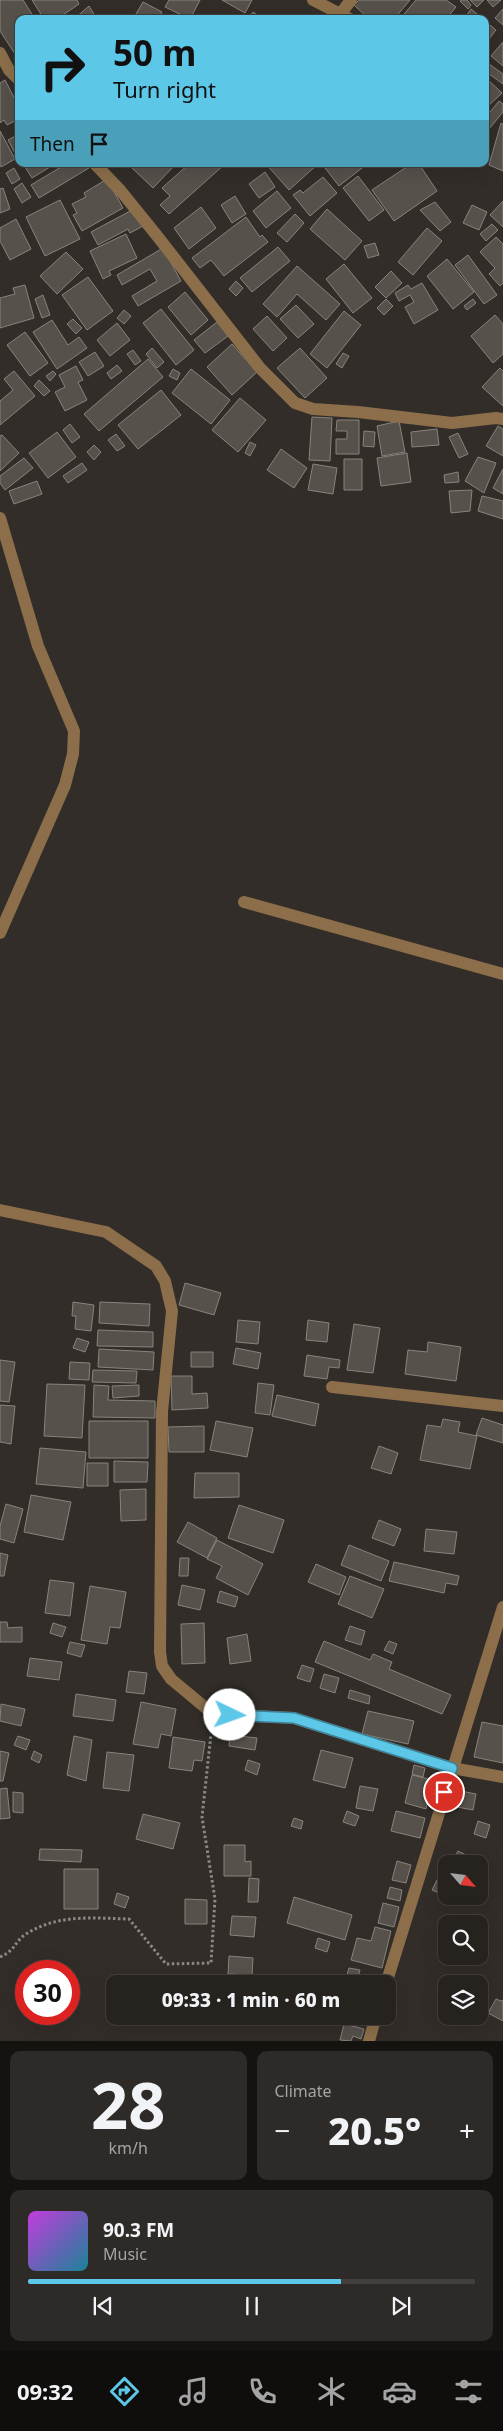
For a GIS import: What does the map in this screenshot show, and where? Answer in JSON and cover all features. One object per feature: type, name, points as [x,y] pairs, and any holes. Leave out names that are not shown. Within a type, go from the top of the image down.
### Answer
[{"type":"street","points":[[313,0],[343,15]]},
{"type":"street","points":[[345,15],[351,0]]},
{"type":"street","points":[[0,54],[9,70],[15,76]]},
{"type":"street","points":[[98,167],[120,190],[164,244],[260,368],[295,403],[313,409],[358,412],[452,423],[503,419]]},
{"type":"street","points":[[0,518],[38,646],[74,731],[73,754],[65,785],[0,933]]},
{"type":"street","points":[[244,902],[503,974]]},
{"type":"street","points":[[0,1210],[106,1232],[156,1266],[165,1281],[172,1311],[162,1412],[162,1666],[170,1679],[213,1714],[294,1718],[452,1768],[503,1777]]},
{"type":"street","points":[[332,1387],[503,1406]]},
{"type":"street","points":[[389,1975],[503,1608]]},
{"type":"street","points":[[368,2041],[373,2025]]},
{"type":"path","points":[[0,1957],[11,1952],[24,1935],[68,1917],[129,1919],[166,1964],[211,1962],[215,1899],[202,1818],[213,1714]]},
{"type":"building","points":[[0,0],[23,0],[32,15],[15,15],[15,54],[0,31]]},
{"type":"building","points":[[32,0],[77,0],[79,4],[63,15],[41,15]]},
{"type":"building","points":[[169,0],[200,0],[192,15],[182,15],[165,7]]},
{"type":"building","points":[[222,0],[252,0],[245,13]]},
{"type":"building","points":[[359,0],[410,0],[397,15],[365,15],[354,5]]},
{"type":"building","points":[[416,0],[446,0],[456,7],[449,15],[403,15]]},
{"type":"building","points":[[467,0],[471,5],[468,9],[460,1]]},
{"type":"building","points":[[470,0],[484,0],[477,7]]},
{"type":"building","points":[[487,0],[501,0],[493,7]]},
{"type":"building","points":[[143,2],[162,12],[160,15],[135,15]]},
{"type":"building","points":[[89,6],[95,15],[79,15]]},
{"type":"building","points":[[471,9],[478,15],[467,15]]},
{"type":"building","points":[[503,9],[503,25],[495,18]]},
{"type":"building","points":[[489,24],[496,30],[489,39]]},
{"type":"building","points":[[503,42],[503,66],[491,56]]},
{"type":"building","points":[[489,64],[503,74],[503,84],[489,74]]},
{"type":"building","points":[[5,80],[15,99],[15,121],[7,125],[4,120],[0,123],[0,83]]},
{"type":"building","points":[[489,81],[502,93],[489,105]]},
{"type":"building","points":[[499,101],[503,104],[503,112],[489,129],[489,113]]},
{"type":"building","points":[[501,123],[503,124],[503,171],[489,165]]},
{"type":"building","points":[[0,131],[15,159],[1,167],[0,165]]},
{"type":"building","points":[[15,136],[15,153],[8,140]]},
{"type":"building","points":[[25,167],[50,167],[32,178]]},
{"type":"building","points":[[61,167],[89,168],[39,198],[31,185]]},
{"type":"building","points":[[131,167],[173,167],[153,188]]},
{"type":"building","points":[[186,167],[222,167],[169,214],[160,205],[170,196],[162,188]]},
{"type":"building","points":[[269,167],[315,167],[289,190]]},
{"type":"building","points":[[324,167],[363,167],[339,186]]},
{"type":"building","points":[[406,167],[421,167],[437,191],[394,221],[372,190]]},
{"type":"building","points":[[14,168],[20,179],[12,184],[6,173]]},
{"type":"building","points":[[265,172],[275,187],[259,198],[249,184]]},
{"type":"building","points":[[358,176],[384,210],[369,221],[343,188]]},
{"type":"building","points":[[323,177],[337,193],[310,216],[293,195],[300,190],[303,193]]},
{"type":"building","points":[[107,179],[123,208],[82,231],[73,215],[77,213],[72,204],[86,197],[84,193]]},
{"type":"building","points":[[22,183],[31,197],[22,203],[14,189]]},
{"type":"building","points":[[3,188],[10,209],[0,213],[0,189]]},
{"type":"building","points":[[277,191],[291,208],[266,228],[253,211]]},
{"type":"building","points":[[235,196],[246,214],[232,223],[221,205]]},
{"type":"building","points":[[60,200],[80,239],[45,256],[26,217]]},
{"type":"building","points":[[503,201],[503,227],[490,215]]},
{"type":"building","points":[[435,202],[451,222],[440,231],[420,210]]},
{"type":"building","points":[[472,205],[487,212],[479,230],[463,223]]},
{"type":"building","points":[[201,207],[216,228],[189,249],[174,228]]},
{"type":"building","points":[[134,209],[143,226],[130,233],[128,229],[98,245],[91,232]]},
{"type":"building","points":[[327,209],[362,241],[345,260],[310,229]]},
{"type":"building","points":[[295,214],[304,223],[287,242],[277,233]]},
{"type":"building","points":[[246,217],[260,237],[262,235],[268,242],[224,276],[211,260],[200,268],[192,258]]},
{"type":"building","points":[[16,219],[31,249],[10,260],[0,241],[0,228]]},
{"type":"building","points":[[492,224],[498,230],[486,241],[480,234]]},
{"type":"building","points":[[427,228],[442,241],[413,275],[398,262]]},
{"type":"building","points":[[126,234],[137,258],[109,271],[111,275],[103,279],[90,251]]},
{"type":"building","points":[[496,237],[503,244],[503,283],[500,286],[489,274],[495,268],[480,252]]},
{"type":"building","points":[[375,243],[379,255],[368,258],[364,246]]},
{"type":"building","points":[[278,247],[290,261],[252,292],[240,278]]},
{"type":"building","points":[[163,248],[181,281],[138,306],[132,296],[157,281],[150,269],[122,285],[117,275]]},
{"type":"building","points":[[66,252],[83,269],[57,294],[40,276]]},
{"type":"building","points":[[468,255],[497,295],[484,304],[455,265]]},
{"type":"building","points":[[447,259],[474,292],[453,309],[427,276]]},
{"type":"building","points":[[344,264],[372,298],[353,313],[326,279]]},
{"type":"building","points":[[297,266],[340,304],[326,320],[297,294],[277,317],[263,304]]},
{"type":"building","points":[[391,271],[402,283],[386,298],[375,287]]},
{"type":"building","points":[[88,277],[113,311],[87,330],[62,295]]},
{"type":"building","points":[[236,281],[243,288],[236,296],[229,289]]},
{"type":"building","points":[[422,283],[438,310],[414,324],[405,307],[414,302],[410,295],[399,301],[395,293],[408,285],[411,289]]},
{"type":"building","points":[[25,285],[34,318],[0,328],[0,298],[15,294],[13,288]]},
{"type":"building","points":[[185,292],[208,320],[191,335],[168,307]]},
{"type":"building","points":[[43,295],[50,315],[42,318],[35,299]]},
{"type":"building","points":[[386,299],[393,306],[384,315],[377,308]]},
{"type":"building","points":[[473,299],[476,303],[467,310],[464,306]]},
{"type":"building","points":[[296,305],[314,324],[298,338],[280,319]]},
{"type":"building","points":[[161,309],[194,350],[176,365],[143,323]]},
{"type":"building","points":[[124,310],[131,316],[124,324],[117,318]]},
{"type":"building","points":[[344,311],[361,325],[327,368],[310,354]]},
{"type":"building","points":[[495,315],[503,324],[503,354],[493,363],[471,336]]},
{"type":"building","points":[[267,316],[287,338],[273,351],[253,329]]},
{"type":"building","points":[[73,319],[82,328],[76,334],[67,324]]},
{"type":"building","points":[[52,320],[68,345],[79,337],[87,348],[57,369],[33,332]]},
{"type":"building","points":[[217,322],[228,336],[205,353],[194,340]]},
{"type":"building","points":[[117,323],[130,340],[110,356],[97,340]]},
{"type":"building","points":[[25,332],[48,363],[30,376],[7,345]]},
{"type":"building","points":[[232,344],[257,372],[232,395],[207,367]]},
{"type":"building","points":[[152,348],[164,362],[157,368],[146,354]]},
{"type":"building","points":[[300,348],[327,378],[305,398],[277,368]]},
{"type":"building","points":[[133,350],[141,361],[135,365],[127,354]]},
{"type":"building","points":[[95,352],[104,366],[88,376],[79,362]]},
{"type":"building","points":[[343,353],[349,356],[342,368],[336,364]]},
{"type":"building","points":[[148,359],[163,377],[99,431],[84,414]]},
{"type":"building","points":[[117,365],[122,371],[111,379],[107,373]]},
{"type":"building","points":[[76,366],[83,380],[78,382],[87,400],[65,411],[55,392],[65,387],[59,375]]},
{"type":"building","points":[[500,368],[503,371],[503,406],[482,387]]},
{"type":"building","points":[[173,369],[180,373],[177,380],[169,376]]},
{"type":"building","points":[[191,369],[230,400],[211,424],[172,393]]},
{"type":"building","points":[[14,371],[35,396],[0,425],[0,401],[13,390],[4,379]]},
{"type":"building","points":[[53,371],[56,374],[50,381],[46,376]]},
{"type":"building","points":[[39,380],[50,391],[44,396],[34,386]]},
{"type":"building","points":[[161,390],[181,415],[138,449],[118,425]]},
{"type":"building","points":[[240,398],[266,420],[238,452],[212,430]]},
{"type":"building","points":[[312,417],[332,418],[330,461],[309,460]]},
{"type":"building","points":[[337,420],[359,420],[359,454],[336,454],[336,439],[347,439],[347,431],[336,431]]},
{"type":"building","points":[[399,421],[405,452],[382,456],[377,426]]},
{"type":"building","points":[[70,424],[80,437],[72,443],[63,430]]},
{"type":"building","points":[[498,426],[503,429],[503,456],[486,446]]},
{"type":"building","points":[[437,429],[439,445],[412,447],[411,432]]},
{"type":"building","points":[[364,431],[375,432],[374,447],[363,446]]},
{"type":"building","points":[[57,432],[76,457],[48,478],[29,453]]},
{"type":"building","points":[[458,433],[468,454],[459,458],[449,437]]},
{"type":"building","points":[[116,434],[125,446],[117,451],[108,440]]},
{"type":"building","points":[[2,435],[19,453],[0,471],[0,436]]},
{"type":"building","points":[[250,442],[256,445],[250,456],[245,453]]},
{"type":"building","points":[[94,445],[101,452],[94,460],[87,452]]},
{"type":"building","points":[[281,449],[307,468],[294,488],[267,470]]},
{"type":"building","points":[[407,453],[411,482],[381,486],[377,458]]},
{"type":"building","points":[[478,457],[496,463],[484,493],[465,481]]},
{"type":"building","points":[[24,458],[33,468],[5,490],[0,483],[0,476]]},
{"type":"building","points":[[344,459],[362,459],[362,490],[344,490]]},
{"type":"building","points":[[82,463],[87,470],[68,483],[63,476]]},
{"type":"building","points":[[313,464],[337,468],[333,494],[308,490]]},
{"type":"building","points":[[503,469],[503,494],[493,488]]},
{"type":"building","points":[[458,472],[459,482],[445,483],[444,475]]},
{"type":"building","points":[[37,481],[42,494],[14,504],[9,491]]},
{"type":"building","points":[[472,490],[470,511],[451,513],[449,491]]},
{"type":"building","points":[[482,496],[503,501],[503,519],[478,511]]},
{"type":"building","points":[[185,1283],[221,1293],[214,1315],[179,1305]]},
{"type":"building","points":[[73,1302],[94,1305],[91,1331],[75,1329],[76,1316],[72,1316]]},
{"type":"building","points":[[100,1302],[150,1304],[149,1326],[99,1323]]},
{"type":"building","points":[[238,1320],[260,1322],[258,1344],[236,1342]]},
{"type":"building","points":[[308,1320],[329,1323],[327,1342],[306,1340]]},
{"type":"building","points":[[354,1324],[380,1328],[373,1373],[347,1370]]},
{"type":"building","points":[[98,1330],[153,1332],[153,1347],[97,1346]]},
{"type":"building","points":[[77,1338],[89,1342],[85,1352],[73,1348]]},
{"type":"building","points":[[428,1342],[461,1347],[456,1381],[405,1374],[408,1350],[427,1352]]},
{"type":"building","points":[[236,1348],[261,1353],[258,1369],[233,1364]]},
{"type":"building","points":[[99,1349],[154,1352],[153,1370],[98,1367]]},
{"type":"building","points":[[191,1352],[213,1352],[213,1367],[191,1367]]},
{"type":"building","points":[[307,1355],[340,1360],[339,1368],[329,1367],[327,1379],[304,1376]]},
{"type":"building","points":[[0,1360],[15,1362],[9,1402],[0,1401]]},
{"type":"building","points":[[70,1362],[90,1363],[89,1380],[69,1379]]},
{"type":"building","points":[[93,1370],[137,1371],[136,1383],[92,1382]]},
{"type":"building","points":[[171,1376],[192,1376],[192,1394],[207,1393],[208,1408],[172,1410]]},
{"type":"building","points":[[258,1383],[274,1385],[270,1415],[255,1413]]},
{"type":"building","points":[[47,1384],[85,1385],[82,1438],[44,1436]]},
{"type":"building","points":[[94,1385],[109,1386],[108,1400],[155,1401],[155,1418],[93,1417]]},
{"type":"building","points":[[139,1385],[139,1396],[113,1398],[112,1386]]},
{"type":"building","points":[[277,1395],[319,1404],[315,1426],[272,1416]]},
{"type":"building","points":[[0,1405],[15,1406],[11,1444],[0,1442]]},
{"type":"building","points":[[482,1418],[503,1425],[503,1443],[476,1435]]},
{"type":"building","points":[[443,1419],[460,1422],[458,1432],[477,1436],[470,1469],[420,1460],[427,1425],[441,1427]]},
{"type":"building","points":[[89,1421],[148,1421],[148,1458],[89,1458]]},
{"type":"building","points":[[216,1421],[253,1428],[247,1457],[210,1450]]},
{"type":"building","points":[[204,1426],[204,1452],[169,1452],[168,1427]]},
{"type":"building","points":[[379,1446],[398,1453],[391,1474],[371,1468]]},
{"type":"building","points":[[40,1448],[86,1452],[83,1488],[36,1484]]},
{"type":"building","points":[[114,1461],[148,1462],[147,1482],[114,1482]]},
{"type":"building","points":[[87,1463],[108,1463],[108,1486],[87,1486]]},
{"type":"building","points":[[195,1473],[239,1473],[239,1497],[194,1498]]},
{"type":"building","points":[[146,1489],[146,1520],[121,1521],[120,1490]]},
{"type":"building","points":[[31,1495],[71,1502],[63,1540],[24,1532]]},
{"type":"building","points":[[6,1504],[23,1509],[14,1543],[0,1539],[0,1526]]},
{"type":"building","points":[[239,1505],[284,1520],[273,1553],[228,1538]]},
{"type":"building","points":[[379,1520],[401,1529],[394,1546],[372,1538]]},
{"type":"building","points":[[188,1522],[217,1538],[207,1558],[177,1542]]},
{"type":"building","points":[[426,1529],[457,1532],[454,1554],[424,1551]]},
{"type":"building","points":[[217,1540],[263,1564],[248,1595],[216,1578],[222,1566],[207,1559]]},
{"type":"building","points":[[349,1545],[389,1561],[381,1581],[341,1565]]},
{"type":"building","points":[[0,1553],[8,1555],[4,1576],[0,1576]]},
{"type":"building","points":[[180,1558],[189,1558],[188,1576],[179,1576]]},
{"type":"building","points":[[394,1562],[459,1576],[457,1585],[446,1583],[444,1593],[389,1581]]},
{"type":"building","points":[[316,1564],[346,1577],[339,1595],[308,1582]]},
{"type":"building","points":[[350,1576],[384,1589],[372,1618],[338,1604]]},
{"type":"building","points":[[50,1580],[74,1583],[70,1616],[45,1613]]},
{"type":"building","points":[[182,1585],[205,1590],[200,1610],[178,1605]]},
{"type":"building","points":[[90,1586],[126,1592],[120,1628],[110,1627],[107,1644],[81,1640]]},
{"type":"building","points":[[220,1591],[238,1597],[235,1607],[217,1602]]},
{"type":"building","points":[[0,1622],[7,1622],[8,1628],[22,1627],[22,1642],[0,1642]]},
{"type":"building","points":[[53,1623],[66,1627],[62,1637],[50,1633]]},
{"type":"building","points":[[204,1623],[205,1663],[182,1664],[181,1624]]},
{"type":"building","points":[[350,1626],[365,1631],[361,1645],[345,1640]]},
{"type":"building","points":[[247,1634],[251,1661],[230,1664],[227,1638]]},
{"type":"building","points":[[324,1641],[370,1660],[373,1654],[392,1662],[389,1669],[451,1695],[442,1714],[315,1662]]},
{"type":"building","points":[[389,1641],[397,1644],[393,1654],[384,1650]]},
{"type":"building","points":[[70,1642],[85,1645],[81,1657],[67,1653]]},
{"type":"building","points":[[30,1658],[62,1662],[59,1680],[27,1676]]},
{"type":"building","points":[[302,1665],[314,1669],[310,1682],[297,1678]]},
{"type":"building","points":[[129,1671],[147,1673],[144,1694],[126,1692]]},
{"type":"building","points":[[324,1674],[339,1678],[335,1693],[320,1688]]},
{"type":"building","points":[[350,1690],[370,1696],[369,1704],[348,1698]]},
{"type":"building","points":[[76,1694],[116,1700],[113,1721],[73,1716]]},
{"type":"building","points":[[141,1702],[176,1709],[171,1736],[161,1734],[158,1748],[133,1744]]},
{"type":"building","points":[[1,1704],[25,1709],[21,1726],[0,1721]]},
{"type":"building","points":[[368,1711],[414,1721],[408,1744],[362,1734]]},
{"type":"building","points":[[482,1722],[503,1726],[503,1763],[474,1757]]},
{"type":"building","points":[[230,1735],[257,1738],[255,1750],[229,1746]]},
{"type":"building","points":[[18,1736],[30,1740],[26,1750],[14,1745]]},
{"type":"building","points":[[74,1736],[92,1740],[86,1781],[67,1775]]},
{"type":"building","points":[[173,1737],[205,1742],[202,1761],[194,1760],[192,1771],[169,1768]]},
{"type":"building","points":[[321,1750],[353,1758],[345,1788],[313,1780]]},
{"type":"building","points":[[0,1751],[9,1753],[3,1781],[0,1781]]},
{"type":"building","points":[[34,1751],[42,1755],[39,1763],[31,1759]]},
{"type":"building","points":[[107,1752],[134,1755],[129,1791],[103,1788]]},
{"type":"building","points":[[248,1760],[260,1764],[257,1775],[245,1770]]},
{"type":"building","points":[[414,1765],[425,1768],[423,1777],[412,1774]]},
{"type":"building","points":[[412,1775],[433,1780],[426,1809],[405,1803]]},
{"type":"building","points":[[360,1786],[378,1789],[373,1811],[356,1808]]},
{"type":"building","points":[[7,1788],[10,1818],[0,1819],[0,1789]]},
{"type":"building","points":[[461,1791],[476,1794],[473,1810],[457,1807]]},
{"type":"building","points":[[13,1792],[23,1793],[23,1813],[13,1812]]},
{"type":"building","points":[[347,1811],[359,1816],[355,1826],[343,1822]]},
{"type":"building","points":[[396,1811],[425,1818],[420,1838],[391,1831]]},
{"type":"building","points":[[143,1814],[180,1823],[173,1849],[136,1839]]},
{"type":"building","points":[[294,1818],[303,1821],[301,1829],[291,1826]]},
{"type":"building","points":[[478,1821],[490,1825],[486,1838],[474,1834]]},
{"type":"building","points":[[224,1845],[245,1845],[245,1862],[251,1861],[251,1876],[224,1876]]},
{"type":"building","points":[[40,1849],[82,1850],[81,1862],[39,1860]]},
{"type":"building","points":[[458,1851],[466,1855],[456,1855]]},
{"type":"building","points":[[397,1861],[411,1865],[406,1883],[392,1880]]},
{"type":"building","points":[[64,1869],[98,1869],[98,1909],[64,1909]]},
{"type":"building","points":[[249,1878],[259,1879],[258,1902],[248,1902]]},
{"type":"building","points":[[438,1878],[438,1892],[432,1890]]},
{"type":"building","points":[[390,1887],[402,1890],[400,1901],[387,1898]]},
{"type":"building","points":[[117,1893],[129,1897],[125,1908],[114,1904]]},
{"type":"building","points":[[294,1897],[352,1915],[345,1940],[287,1923]]},
{"type":"building","points":[[185,1899],[207,1900],[207,1924],[185,1924]]},
{"type":"building","points":[[383,1903],[399,1907],[394,1927],[378,1923]]},
{"type":"building","points":[[232,1916],[256,1917],[254,1937],[230,1935]]},
{"type":"building","points":[[375,1927],[391,1931],[382,1968],[351,1960],[357,1938],[371,1941]]},
{"type":"building","points":[[318,1938],[330,1942],[327,1952],[315,1948]]},
{"type":"building","points":[[229,1956],[253,1958],[252,1975],[228,1974]]},
{"type":"building","points":[[349,1968],[360,1970],[359,1975],[347,1975]]},
{"type":"building","points":[[496,1999],[503,2000],[503,2021],[488,2013]]},
{"type":"building","points":[[344,2025],[364,2029],[361,2039],[353,2036],[351,2041],[340,2040]]},
{"type":"route","points":[[230,1715],[294,1718],[452,1768],[444,1792]]}]
